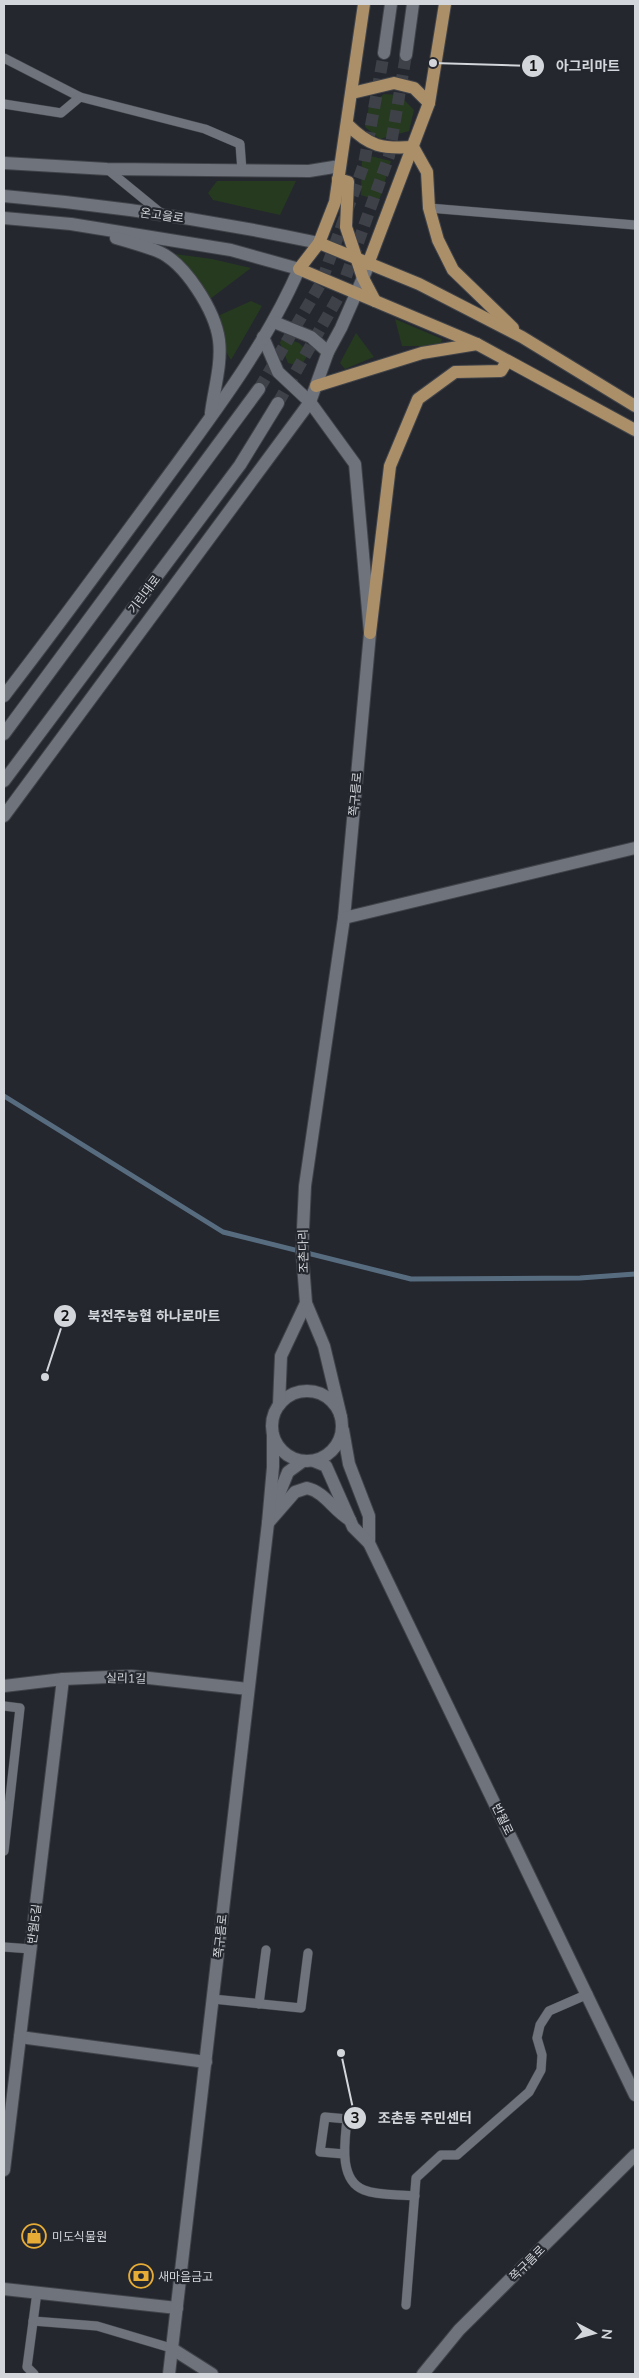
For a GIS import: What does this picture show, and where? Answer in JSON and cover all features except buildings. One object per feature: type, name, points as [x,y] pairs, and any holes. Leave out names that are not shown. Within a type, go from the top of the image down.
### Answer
[{"type":"main road","points":[[364,4],[335,202],[319,243],[299,269],[477,344],[635,430]]},
{"type":"main road","points":[[368,264],[430,103],[445,4]]},
{"type":"main road","points":[[352,93],[394,83],[414,88],[430,103]]},
{"type":"main road","points":[[347,124],[362,139],[386,149],[413,147]]},
{"type":"main road","points":[[413,147],[427,172],[429,208],[438,240],[453,270],[522,337]]},
{"type":"main road","points":[[339,172],[348,182],[346,228],[363,278],[375,301]]},
{"type":"main road","points":[[319,243],[419,284],[522,337],[635,406]]},
{"type":"main road","points":[[316,386],[422,353],[477,344]]},
{"type":"main road","points":[[370,633],[390,466],[418,399],[455,372],[501,371],[507,362]]},
{"type":"street","points":[[384,53],[391,4]]},
{"type":"street","points":[[406,55],[413,4]]},
{"type":"street","points":[[4,162],[107,169],[339,172]]},
{"type":"street","name":"온고을로","points":[[4,196],[164,215],[257,230],[319,243]]},
{"type":"street","name":"온고을로","points":[[4,218],[71,224],[230,250],[299,269]]},
{"type":"street","points":[[71,224],[159,251],[181,269],[203,298],[219,339],[219,366],[210,417]]},
{"type":"street","points":[[4,816],[310,402],[328,352],[357,293],[368,264]]},
{"type":"street","points":[[4,696],[57,627],[210,417],[274,322],[299,269]]},
{"type":"street","points":[[274,322],[311,337],[328,352]]},
{"type":"street","name":"쪽구름로","points":[[263,337],[278,372],[310,402],[355,464],[370,633],[344,918],[304,1200]]},
{"type":"street","points":[[4,734],[259,389]]},
{"type":"street","name":"기린대로","points":[[4,781],[240,466],[278,403]]},
{"type":"street","points":[[344,918],[635,848]]},
{"type":"street","name":"조촌다리","points":[[304,1200],[302,1251],[306,1303]]},
{"type":"street","points":[[268,1523],[273,1467],[272,1425],[279,1405],[281,1356],[306,1303]]},
{"type":"street","points":[[306,1303],[324,1346],[342,1423],[349,1464],[370,1516],[370,1543]]},
{"type":"street","points":[[268,1523],[288,1472],[308,1461],[325,1457],[334,1450],[340,1440],[342,1423],[337,1406],[329,1398],[318,1392],[307,1390],[296,1392],[279,1405]]},
{"type":"street","points":[[273,1435],[284,1453],[326,1466],[353,1527],[370,1543]]},
{"type":"street","points":[[268,1523],[295,1492],[308,1488],[320,1493],[337,1513],[350,1520]]},
{"type":"street","name":"쪽구름로","points":[[168,2374],[268,1523]]},
{"type":"street","name":"반월로","points":[[370,1543],[588,1994],[635,2096]]},
{"type":"street","name":"실리1길","points":[[4,1686],[63,1679],[131,1676],[248,1689]]},
{"type":"street","name":"반월5길","points":[[4,2170],[63,1679]]},
{"type":"street","points":[[20,2037],[206,2062]]},
{"type":"street","name":"쪽구름로","points":[[422,2374],[458,2330],[635,2155]]},
{"type":"street","points":[[4,2288],[177,2308]]},
{"type":"street","points":[[171,2348],[212,2374]]},
{"type":"lane","points":[[4,58],[80,97],[204,129],[240,144],[242,171]]},
{"type":"lane","points":[[4,104],[61,113],[80,97]]},
{"type":"lane","points":[[107,169],[164,215]]},
{"type":"lane","points":[[429,208],[635,225]]},
{"type":"lane","points":[[4,1706],[20,1708],[4,1851]]},
{"type":"lane","points":[[4,1947],[31,1948]]},
{"type":"lane","points":[[259,2004],[266,1950]]},
{"type":"lane","points":[[213,1999],[301,2008],[308,1953]]},
{"type":"lane","points":[[406,2305],[416,2178],[428,2164],[442,2155],[457,2155],[529,2092],[541,2070],[542,2055],[537,2038],[540,2024],[549,2011],[588,1994]]},
{"type":"lane","points":[[344,2154],[320,2152],[325,2117],[347,2118],[344,2154],[353,2182],[362,2190],[415,2196]]},
{"type":"lane","points":[[34,2374],[27,2367],[37,2292]]},
{"type":"lane","points":[[33,2321],[97,2326],[171,2348]]},
{"type":"green space","points":[[384,94],[399,95],[414,110],[409,131],[380,139],[365,127],[369,106]]},
{"type":"green space","points":[[362,154],[391,161],[379,201],[361,195]]},
{"type":"green space","points":[[217,181],[296,181],[280,215],[213,200],[208,193]]},
{"type":"green space","points":[[175,254],[212,259],[251,268],[210,299],[174,258]]},
{"type":"green space","points":[[251,301],[262,306],[231,360],[225,350],[220,315]]},
{"type":"green space","points":[[395,319],[442,339],[440,346],[402,346]]},
{"type":"green space","points":[[356,333],[374,357],[345,369],[340,363]]},
{"type":"green space","points":[[282,337],[299,343],[309,353],[301,366],[288,363],[280,343]]},
{"type":"waterway","points":[[4,1096],[223,1232],[411,1279],[580,1278],[635,1274]]},
{"type":"tunnel","points":[[259,389],[321,283],[364,164],[384,53]]},
{"type":"tunnel","points":[[278,403],[339,296],[389,156],[406,55]]},
{"type":"place","name":"아그리마트","points":[[433,63]]},
{"type":"place","name":"북전주농협 하나로마트","points":[[45,1377]]},
{"type":"place","name":"조촌동 주민센터","points":[[341,2053]]},
{"type":"place","name":"미도식물원","points":[[34,2236]]},
{"type":"place","name":"새마을금고","points":[[141,2276]]}]
